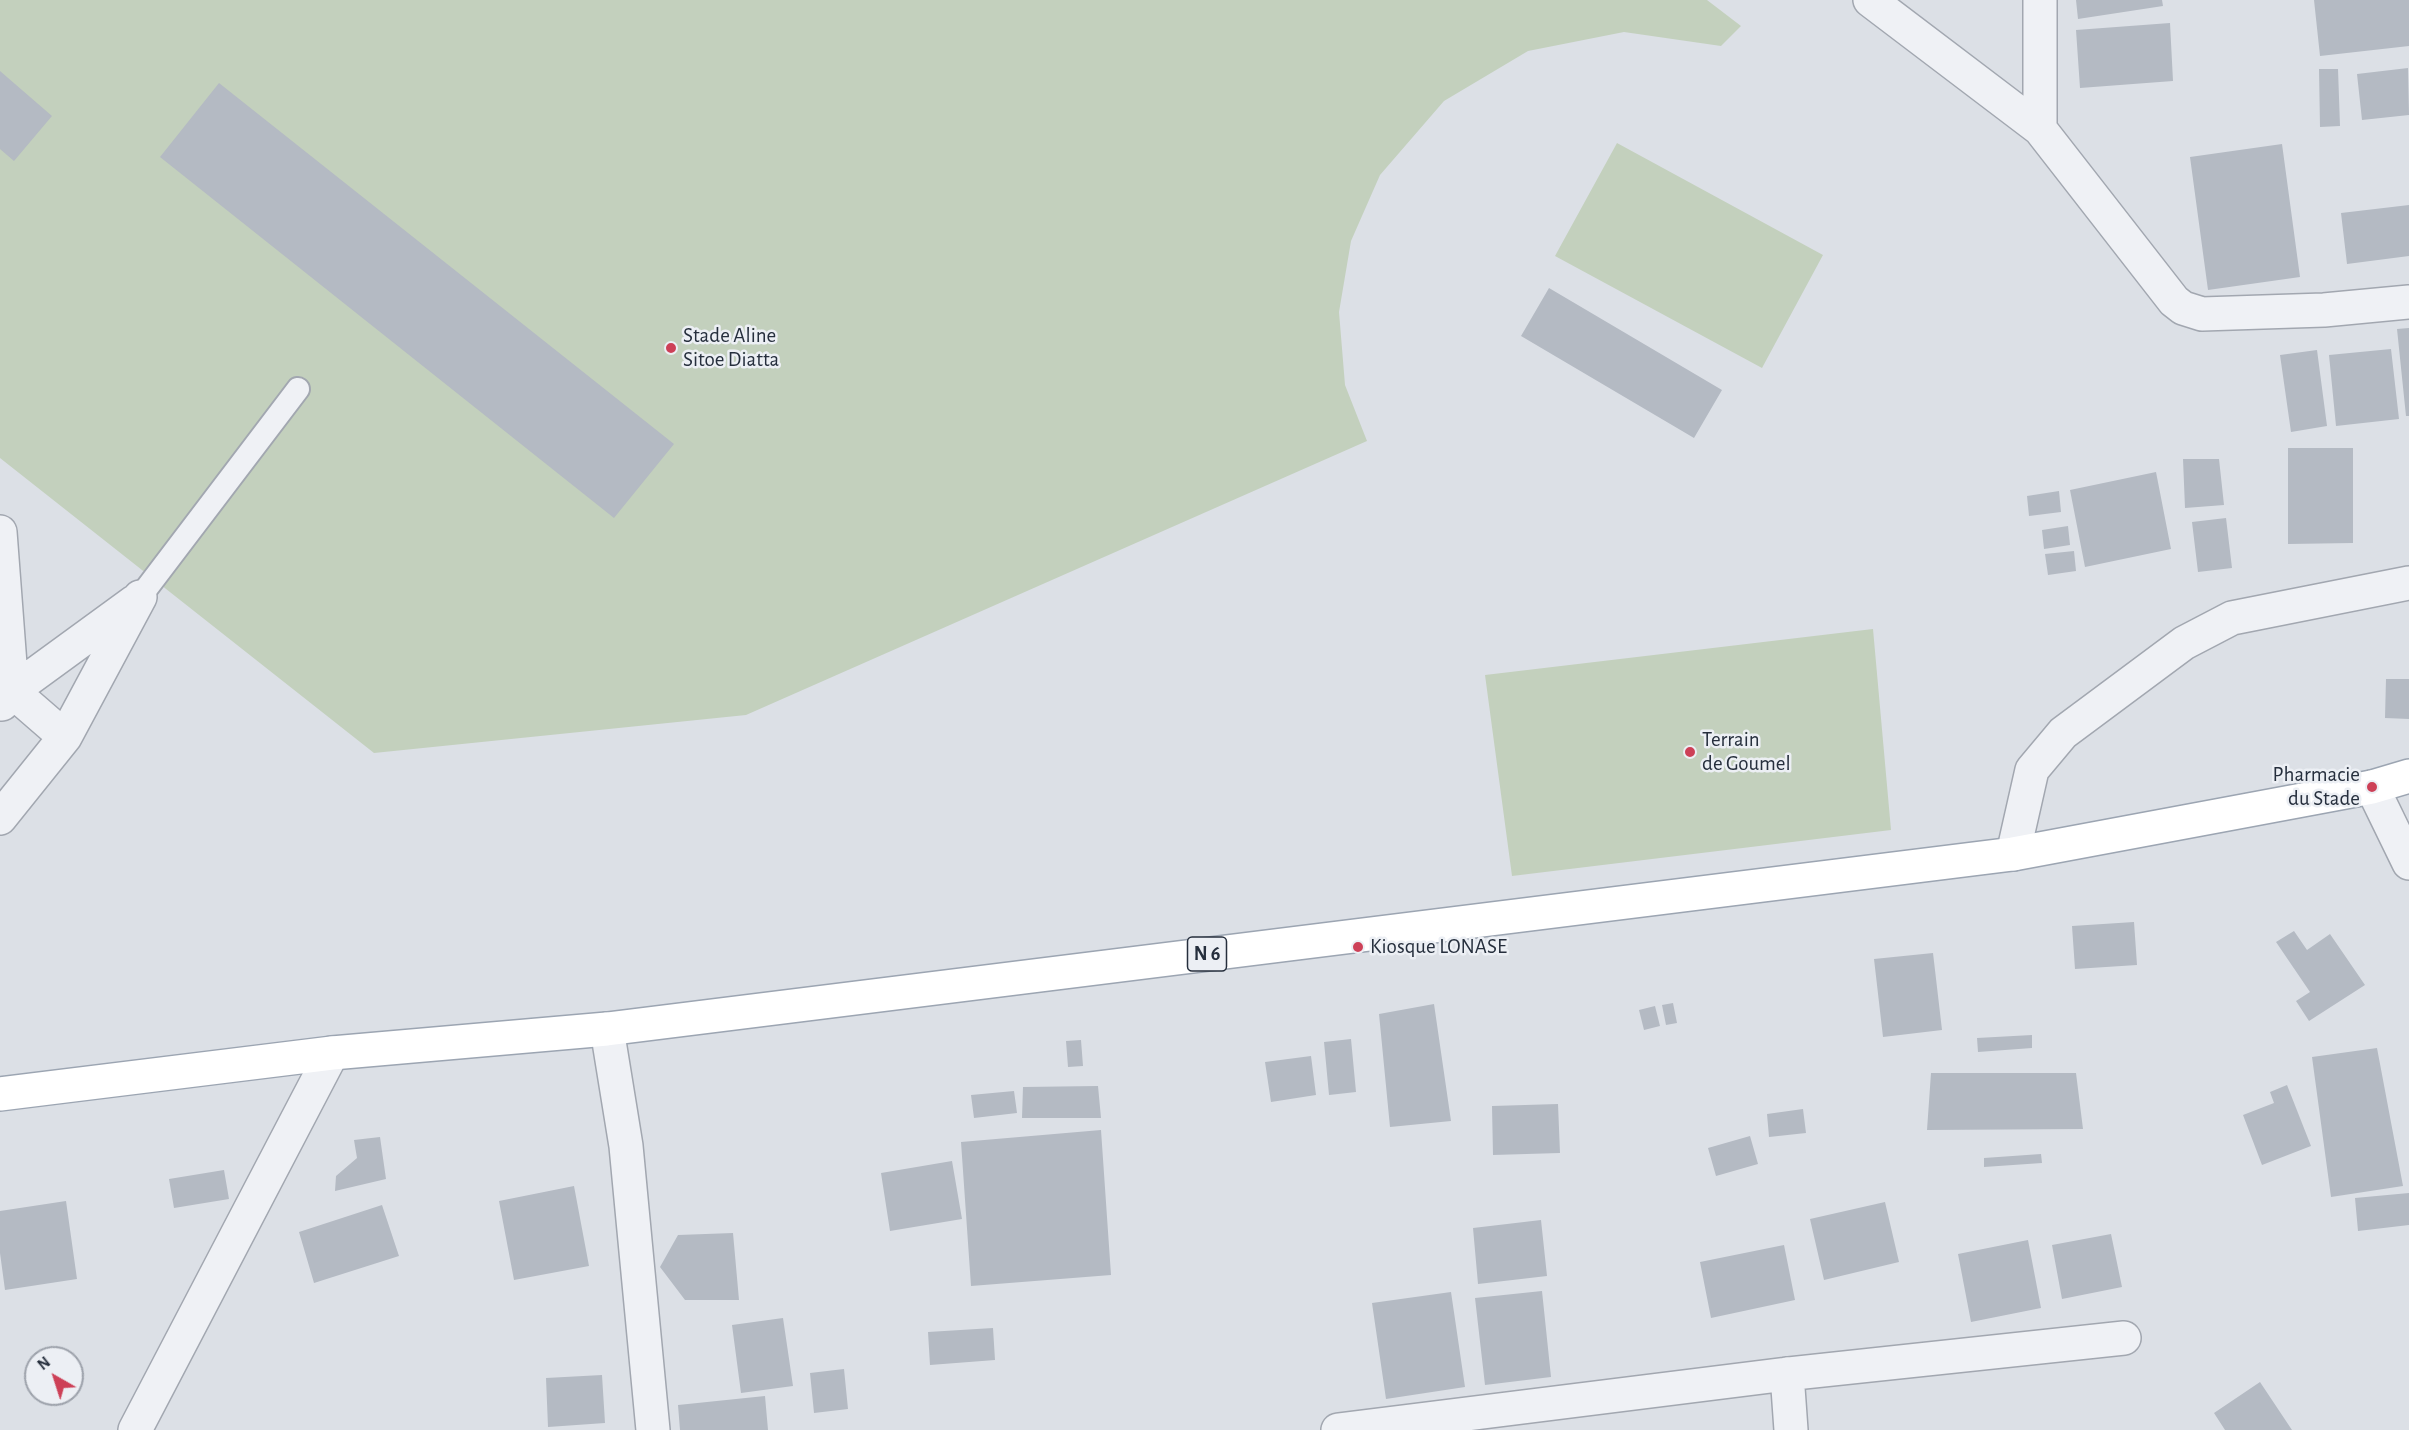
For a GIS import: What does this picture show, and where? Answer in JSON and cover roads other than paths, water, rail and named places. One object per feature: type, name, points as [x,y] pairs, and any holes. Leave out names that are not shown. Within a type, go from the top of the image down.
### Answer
[{"type":"main road","name":"N 6","points":[[0,1094],[333,1053],[607,1029],[2013,854],[2372,787],[2409,776]]},
{"type":"street","points":[[1870,0],[2040,129],[2174,301],[2183,308],[2202,314],[2324,310],[2409,302]]},
{"type":"street","points":[[2040,0],[2040,129]]},
{"type":"street","points":[[0,532],[6,699]]},
{"type":"street","points":[[2013,854],[2032,770],[2063,733],[2184,643],[2232,618],[2409,583]]},
{"type":"street","points":[[6,699],[140,597]]},
{"type":"street","points":[[0,818],[65,737],[140,597]]},
{"type":"street","points":[[6,699],[65,737]]},
{"type":"street","points":[[2372,787],[2409,863]]},
{"type":"street","points":[[607,1029],[626,1146],[653,1430]]},
{"type":"street","points":[[135,1430],[333,1053]]},
{"type":"street","points":[[1338,1430],[1787,1374],[2124,1338]]},
{"type":"street","points":[[1787,1374],[1791,1430]]},
{"type":"lane","points":[[140,597],[298,389]]},
{"type":"place","name":"Stade Aline Sitoe Diatta","points":[[671,348]]},
{"type":"place","name":"Terrain de Goumel","points":[[1690,752]]},
{"type":"place","name":"Pharmacie du Stade","points":[[2372,787]]},
{"type":"place","name":"Kiosque LONASE","points":[[1358,947]]}]
